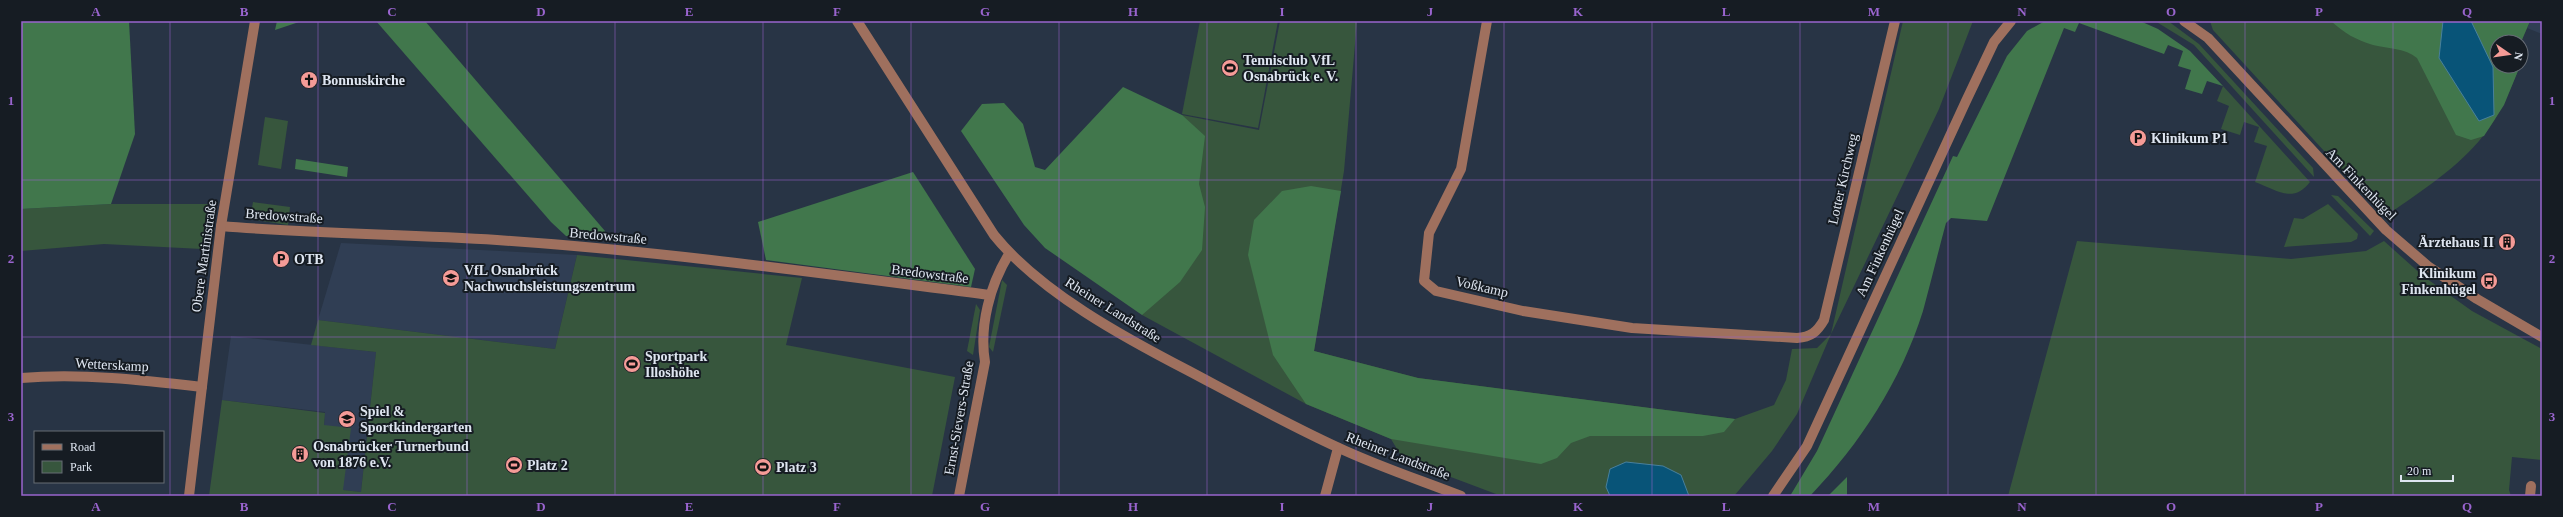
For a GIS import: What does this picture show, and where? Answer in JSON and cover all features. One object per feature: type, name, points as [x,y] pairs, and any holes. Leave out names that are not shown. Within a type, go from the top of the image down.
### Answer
[{"type":"street","name":"Obere Martinistraße","points":[[189,496],[221,226],[255,21]]},
{"type":"street","name":"Voßkamp","points":[[1487,21],[1461,169],[1429,233],[1424,282],[1436,291],[1523,311],[1632,328],[1807,337]]},
{"type":"street","name":"Lotter Kirchweg","points":[[1807,337],[1818,331],[1824,320],[1895,21]]},
{"type":"street","name":"Am Finkenhügel","points":[[1773,496],[1808,446],[1969,94],[1994,42],[2011,21]]},
{"type":"street","name":"Am Finkenhügel","points":[[2184,21],[2208,38],[2386,230],[2429,267],[2477,299],[2542,337]]},
{"type":"street","name":"Rheiner Landstraße","points":[[861,23],[994,235],[1009,254],[1040,281],[1133,342],[1338,448],[1461,496]]},
{"type":"street","name":"Bredowstraße","points":[[221,226],[303,232],[496,240],[707,259],[990,296]]},
{"type":"street","name":"Ernst-Sievers-Straße","points":[[959,496],[985,362],[982,345],[990,296],[998,273],[1009,254]]},
{"type":"street","name":"Wetterskamp","points":[[21,378],[50,376],[138,379],[202,387]]},
{"type":"street","points":[[1325,496],[1338,448]]},
{"type":"shaded area","points":[[2530,21],[2542,21],[2542,34],[2527,28]]},
{"type":"shaded area","name":"VfL Osnabrück Nachwuchsleistungszentrum","points":[[341,243],[577,255],[555,349],[318,320]]},
{"type":"shaded area","name":"Spiel & Sportkindergarten","points":[[231,336],[376,352],[361,492],[343,490],[324,425],[325,412],[222,400]]},
{"type":"green space","points":[[21,21],[129,21],[135,134],[111,204],[21,209]]},
{"type":"green space","points":[[277,21],[302,21],[275,30]]},
{"type":"green space","points":[[376,21],[425,21],[605,231],[600,240],[566,236],[551,222]]},
{"type":"green space","name":"Tennisclub VfL Osnabrück e. V.","points":[[1200,21],[1278,21],[1258,128],[1182,114]]},
{"type":"green space","points":[[1280,21],[1357,21],[1344,171],[1314,351],[1418,378],[1735,419],[1774,405],[1786,380],[1792,349],[1817,348],[1831,334],[1797,414],[1772,451],[1734,496],[1515,496],[1496,494],[1403,459],[1391,439],[1306,404],[1142,315],[1182,115],[1259,130]]},
{"type":"green space","points":[[1903,21],[1973,21],[1939,109],[1831,334]]},
{"type":"green space","points":[[2045,21],[2140,21],[2158,29],[2190,51],[2223,86],[2207,81],[2202,94],[2185,89],[2191,70],[2178,66],[2183,51],[2168,45],[2164,54],[2079,23],[2075,32],[2064,28],[1987,221],[1951,218],[1946,223],[1923,311],[1914,337],[1891,387],[1862,433],[1846,455],[1810,496],[1790,496],[1817,451],[1953,156],[1957,157],[2007,56],[2027,31]]},
{"type":"green space","points":[[2155,21],[2168,21],[2199,44],[2313,168],[2314,177],[2194,45]]},
{"type":"green space","points":[[2210,21],[2530,21],[2524,34],[2489,34],[2489,74],[2516,74],[2495,120],[2473,148],[2451,168],[2389,214],[2381,213],[2213,30]]},
{"type":"green space","points":[[2331,21],[2530,21],[2524,34],[2489,34],[2489,74],[2517,74],[2504,105],[2484,136],[2471,140],[2456,135],[2417,58],[2407,52],[2361,41]]},
{"type":"green space","points":[[2223,86],[2310,182],[2304,189],[2291,194],[2284,193],[2255,182],[2267,146],[2254,142],[2259,127],[2244,122],[2240,135],[2221,129],[2229,106],[2217,101]]},
{"type":"green space","points":[[1123,87],[1182,115],[1205,136],[1199,184],[1205,207],[1202,250],[1180,282],[1142,315],[1045,248],[1024,225],[961,131],[982,104],[1004,103],[1023,124],[1035,167],[1045,170]]},
{"type":"green space","points":[[265,117],[288,121],[281,169],[258,165]]},
{"type":"green space","points":[[296,159],[348,167],[347,177],[295,169]]},
{"type":"green space","points":[[913,172],[975,269],[971,287],[766,260],[758,222]]},
{"type":"green space","points":[[1311,186],[1341,191],[1314,351],[1418,378],[1735,419],[1724,432],[1703,436],[1590,436],[1571,443],[1557,458],[1541,464],[1391,439],[1306,404],[1273,355],[1248,255],[1254,220],[1282,191]]},
{"type":"green space","points":[[2331,195],[2338,196],[2374,231],[2370,236]]},
{"type":"green space","points":[[253,202],[290,207],[288,225],[250,219]]},
{"type":"green space","points":[[111,204],[209,204],[202,249],[104,244],[21,251],[21,209]]},
{"type":"green space","points":[[2328,204],[2358,234],[2357,239],[2351,242],[2284,247],[2294,218],[2303,219]]},
{"type":"green space","points":[[2077,241],[2291,259],[2366,251],[2384,241],[2423,276],[2472,311],[2542,349],[2542,460],[2512,457],[2509,490],[2511,496],[2008,496]]},
{"type":"green space","name":"Sportpark Illoshöhe","points":[[577,255],[802,278],[786,345],[955,377],[932,496],[209,496],[222,400],[325,413],[324,425],[351,428],[343,490],[361,492],[376,352],[311,345],[318,320],[555,349]]},
{"type":"green space","points":[[1002,280],[1007,285],[993,352],[989,347]]},
{"type":"green space","points":[[976,304],[980,310],[973,355],[967,351]]},
{"type":"green space","points":[[1847,477],[1847,496],[1828,496]]},
{"type":"water","points":[[2443,21],[2471,21],[2489,59],[2489,74],[2493,74],[2494,115],[2479,121],[2439,58]]},
{"type":"water","points":[[1626,462],[1663,466],[1681,475],[1689,496],[1610,496],[1606,487],[1610,469]]},
{"type":"place","name":"Tennisclub VfL Osnabrück e. V.","points":[[1230,68]]},
{"type":"place","name":"Bonnuskirche","points":[[309,80]]},
{"type":"place","name":"Klinikum P1","points":[[2138,138]]},
{"type":"place","name":"Ärztehaus II","points":[[2507,242]]},
{"type":"place","name":"OTB","points":[[281,259]]},
{"type":"place","name":"VfL Osnabrück Nachwuchsleistungszentrum","points":[[451,278]]},
{"type":"place","name":"Klinikum Finkenhügel","points":[[2489,281]]},
{"type":"place","name":"Sportpark Illoshöhe","points":[[632,364]]},
{"type":"place","name":"Spiel & Sportkindergarten","points":[[347,419]]},
{"type":"place","name":"Osnabrücker Turnerbund von 1876 e.V.","points":[[300,454]]},
{"type":"place","name":"Platz 2","points":[[514,465]]},
{"type":"place","name":"Platz 3","points":[[763,467]]}]
